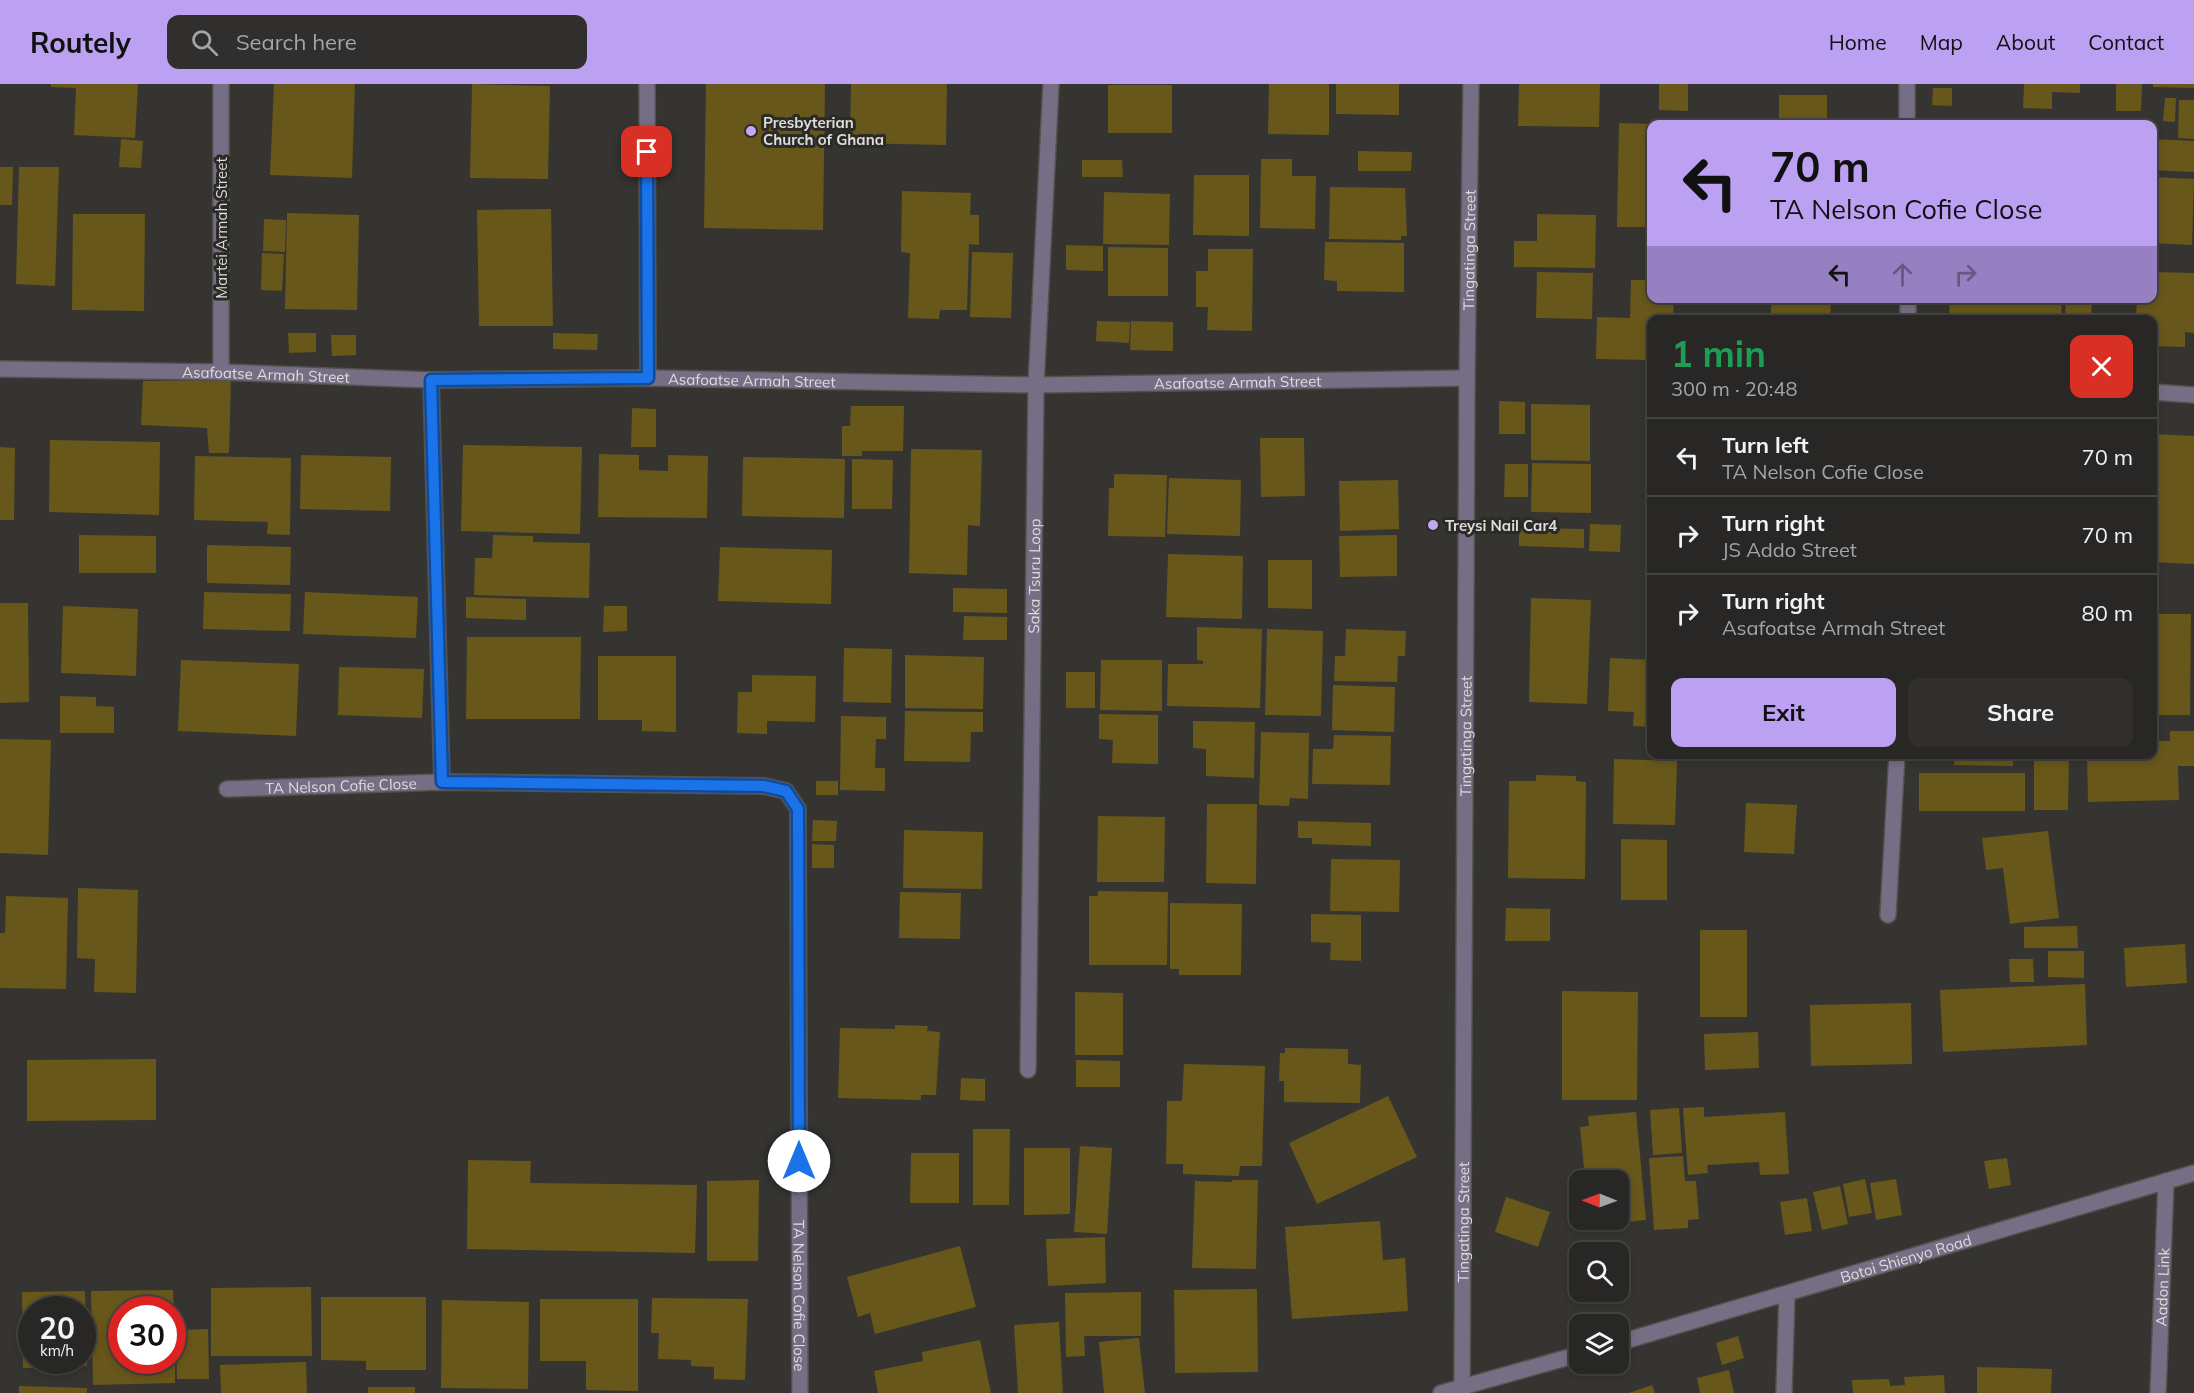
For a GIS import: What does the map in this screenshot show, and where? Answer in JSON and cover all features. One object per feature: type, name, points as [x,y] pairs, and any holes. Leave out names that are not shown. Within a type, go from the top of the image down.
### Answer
[{"type":"street","name":"Martei Armah Street","points":[[220,372],[221,84]]},
{"type":"street","points":[[647,84],[648,378]]},
{"type":"street","name":"Saka Tsuru Loop","points":[[1028,1070],[1036,385],[1051,84]]},
{"type":"street","name":"Tingatinga Street","points":[[1462,1388],[1467,378],[1471,84]]},
{"type":"street","points":[[1907,84],[1907,120]]},
{"type":"street","name":"Asafoatse Armah Street","points":[[0,369],[220,372],[431,380],[648,378],[1036,385],[1467,378]]},
{"type":"street","points":[[431,380],[442,782]]},
{"type":"street","points":[[2157,392],[2194,395]]},
{"type":"street","points":[[1888,915],[1897,759]]},
{"type":"street","name":"TA Nelson Cofie Close","points":[[227,789],[442,782],[764,786],[786,791],[798,809],[800,1393]]},
{"type":"street","name":"Botoi Shienyo Road","points":[[1629,1339],[2194,1173]]},
{"type":"street","name":"Aadon Link","points":[[2158,1393],[2166,1181]]},
{"type":"street","points":[[1784,1393],[1787,1294]]},
{"type":"street","points":[[1441,1393],[1569,1357]]},
{"type":"building","points":[[51,84],[138,84],[135,138],[74,135],[76,88],[51,87]]},
{"type":"building","points":[[274,84],[355,84],[352,178],[270,175]]},
{"type":"building","points":[[472,84],[550,86],[548,179],[470,178]]},
{"type":"building","points":[[706,84],[825,84],[823,230],[704,228]]},
{"type":"building","points":[[851,84],[947,84],[946,145],[850,143]]},
{"type":"building","points":[[1269,84],[1329,84],[1329,135],[1268,134]]},
{"type":"building","points":[[1336,84],[1399,84],[1399,115],[1336,114]]},
{"type":"building","points":[[1519,84],[1600,84],[1599,127],[1518,126]]},
{"type":"building","points":[[1659,84],[1688,84],[1688,111],[1659,110]]},
{"type":"building","points":[[2024,84],[2080,84],[2080,93],[2052,92],[2052,109],[2023,108]]},
{"type":"building","points":[[2116,84],[2142,84],[2141,111],[2116,111]]},
{"type":"building","points":[[2153,84],[2194,84],[2194,88],[2153,87]]},
{"type":"building","points":[[1108,85],[1172,85],[1172,133],[1108,133]]},
{"type":"building","points":[[1933,88],[1952,88],[1952,106],[1932,105]]},
{"type":"building","points":[[1779,95],[1827,95],[1827,120],[1779,120]]},
{"type":"building","points":[[2165,98],[2176,98],[2175,122],[2163,121]]},
{"type":"building","points":[[2179,100],[2194,100],[2194,139],[2178,138]]},
{"type":"building","points":[[1619,123],[1647,124],[1647,227],[1617,227]]},
{"type":"building","points":[[121,139],[143,141],[141,168],[119,167]]},
{"type":"building","points":[[2157,139],[2194,141],[2194,172],[2157,170]]},
{"type":"building","points":[[1358,151],[1412,152],[1411,171],[1358,171]]},
{"type":"building","points":[[1261,159],[1292,159],[1292,176],[1316,176],[1315,229],[1260,228]]},
{"type":"building","points":[[1082,160],[1122,160],[1123,177],[1082,177]]},
{"type":"building","points":[[0,167],[13,167],[12,205],[0,205]]},
{"type":"building","points":[[19,167],[59,167],[55,286],[16,284]]},
{"type":"building","points":[[1194,175],[1249,175],[1249,236],[1193,235]]},
{"type":"building","points":[[2157,177],[2194,179],[2192,245],[2157,243]]},
{"type":"building","points":[[1330,187],[1405,188],[1407,236],[1401,236],[1401,240],[1329,239]]},
{"type":"building","points":[[902,191],[971,193],[970,215],[979,215],[979,245],[969,244],[967,310],[940,310],[939,319],[908,318],[910,253],[901,252]]},
{"type":"building","points":[[1104,192],[1170,194],[1169,245],[1103,244]]},
{"type":"building","points":[[551,209],[553,326],[479,326],[477,210]]},
{"type":"building","points":[[287,213],[359,215],[357,310],[285,309]]},
{"type":"building","points":[[73,214],[145,214],[144,311],[72,310]]},
{"type":"building","points":[[1537,214],[1596,215],[1595,268],[1514,267],[1514,241],[1537,241]]},
{"type":"building","points":[[264,219],[286,220],[285,252],[263,251]]},
{"type":"building","points":[[1325,242],[1404,243],[1404,292],[1337,291],[1337,281],[1324,280]]},
{"type":"building","points":[[1066,245],[1103,246],[1103,271],[1066,270]]},
{"type":"building","points":[[1108,247],[1168,248],[1168,296],[1108,296]]},
{"type":"building","points":[[1208,249],[1253,249],[1252,331],[1207,330],[1208,307],[1196,307],[1196,271],[1208,271]]},
{"type":"building","points":[[972,252],[1013,253],[1011,318],[970,317]]},
{"type":"building","points":[[262,253],[284,254],[282,291],[261,290]]},
{"type":"building","points":[[1537,272],[1593,273],[1592,319],[1536,318]]},
{"type":"building","points":[[2157,272],[2194,273],[2194,333],[2185,332],[2185,347],[2157,346],[2157,315],[2136,315],[2137,303],[2157,303]]},
{"type":"building","points":[[1631,280],[1647,280],[1647,303],[1674,303],[1673,315],[1647,315],[1647,360],[1596,359],[1597,317],[1630,318]]},
{"type":"building","points":[[1771,303],[1831,303],[1830,315],[1771,315]]},
{"type":"building","points":[[1950,303],[2062,303],[2061,315],[1949,315]]},
{"type":"building","points":[[2066,303],[2092,303],[2091,315],[2065,315]]},
{"type":"building","points":[[1097,321],[1130,322],[1129,343],[1096,341]]},
{"type":"building","points":[[1131,321],[1173,322],[1173,351],[1130,350]]},
{"type":"building","points":[[288,333],[316,333],[316,352],[289,353]]},
{"type":"building","points":[[553,333],[598,334],[597,350],[553,349]]},
{"type":"building","points":[[331,335],[356,335],[356,355],[332,356]]},
{"type":"building","points":[[231,380],[229,453],[209,453],[207,428],[141,425],[143,381]]},
{"type":"building","points":[[1499,401],[1525,402],[1525,434],[1499,434]]},
{"type":"building","points":[[1531,404],[1590,405],[1590,461],[1531,460]]},
{"type":"building","points":[[851,406],[904,406],[903,451],[862,451],[862,456],[842,456],[842,426],[850,426]]},
{"type":"building","points":[[632,408],[656,409],[656,447],[631,447]]},
{"type":"building","points":[[2157,434],[2194,436],[2194,564],[2157,562]]},
{"type":"building","points":[[1260,438],[1304,438],[1305,496],[1261,497]]},
{"type":"building","points":[[50,440],[160,442],[159,515],[49,512]]},
{"type":"building","points":[[463,445],[582,447],[580,534],[461,531]]},
{"type":"building","points":[[0,447],[15,448],[14,520],[0,520]]},
{"type":"building","points":[[911,449],[982,450],[980,526],[968,525],[967,575],[909,573]]},
{"type":"building","points":[[599,454],[639,455],[639,470],[668,471],[668,455],[708,456],[707,518],[598,517]]},
{"type":"building","points":[[301,455],[391,457],[390,511],[300,509]]},
{"type":"building","points":[[195,456],[291,458],[290,535],[267,534],[268,522],[194,520]]},
{"type":"building","points":[[743,457],[845,459],[844,518],[742,516]]},
{"type":"building","points":[[852,459],[893,460],[892,509],[852,509]]},
{"type":"building","points":[[1532,463],[1591,464],[1591,513],[1531,512]]},
{"type":"building","points":[[1505,464],[1528,464],[1528,497],[1504,497]]},
{"type":"building","points":[[1114,474],[1167,475],[1165,537],[1108,536],[1109,488],[1114,488]]},
{"type":"building","points":[[1169,478],[1241,480],[1240,536],[1167,534]]},
{"type":"building","points":[[1398,480],[1399,529],[1340,531],[1339,481]]},
{"type":"building","points":[[1590,524],[1621,525],[1620,552],[1589,551]]},
{"type":"building","points":[[1519,528],[1584,529],[1584,548],[1519,546]]},
{"type":"building","points":[[79,535],[156,536],[156,573],[79,573]]},
{"type":"building","points":[[493,535],[533,536],[533,542],[590,543],[589,598],[474,595],[475,558],[492,558]]},
{"type":"building","points":[[1397,535],[1397,576],[1340,577],[1339,536]]},
{"type":"building","points":[[207,545],[291,547],[290,585],[207,583]]},
{"type":"building","points":[[720,547],[832,550],[831,604],[718,601]]},
{"type":"building","points":[[1168,554],[1243,556],[1242,619],[1166,617]]},
{"type":"building","points":[[1268,560],[1312,560],[1312,609],[1268,608]]},
{"type":"building","points":[[953,588],[1007,589],[1007,613],[953,612]]},
{"type":"building","points":[[204,592],[291,594],[290,631],[203,629]]},
{"type":"building","points":[[305,592],[418,597],[416,638],[303,634]]},
{"type":"building","points":[[466,597],[526,599],[526,620],[466,618]]},
{"type":"building","points":[[1531,598],[1591,600],[1587,704],[1529,702]]},
{"type":"building","points":[[0,603],[28,603],[29,702],[0,703]]},
{"type":"building","points":[[63,606],[138,609],[136,676],[61,673]]},
{"type":"building","points":[[604,606],[627,606],[627,631],[603,632]]},
{"type":"building","points":[[2157,614],[2191,614],[2190,715],[2157,715]]},
{"type":"building","points":[[964,616],[1007,617],[1007,640],[963,640]]},
{"type":"building","points":[[1197,627],[1262,629],[1260,708],[1167,706],[1168,664],[1203,664],[1203,661],[1197,660]]},
{"type":"building","points":[[1267,629],[1323,631],[1321,716],[1265,715]]},
{"type":"building","points":[[1346,629],[1406,631],[1405,656],[1398,656],[1397,682],[1334,681],[1335,656],[1345,656]]},
{"type":"building","points":[[467,637],[581,637],[580,719],[466,719]]},
{"type":"building","points":[[844,648],[892,649],[891,703],[843,702]]},
{"type":"building","points":[[905,655],[984,657],[983,709],[905,708]]},
{"type":"building","points":[[598,656],[676,656],[676,732],[642,731],[642,720],[598,720]]},
{"type":"building","points":[[1610,658],[1647,660],[1647,727],[1633,726],[1634,712],[1608,711]]},
{"type":"building","points":[[181,660],[299,664],[296,736],[178,731]]},
{"type":"building","points":[[1101,660],[1162,660],[1162,711],[1100,710]]},
{"type":"building","points":[[339,667],[424,669],[422,718],[338,715]]},
{"type":"building","points":[[1066,672],[1095,672],[1095,708],[1066,708]]},
{"type":"building","points":[[752,675],[816,676],[815,722],[767,721],[767,734],[737,733],[738,692],[752,692]]},
{"type":"building","points":[[1333,685],[1395,687],[1394,732],[1332,730]]},
{"type":"building","points":[[60,696],[96,697],[96,706],[114,707],[114,733],[60,733]]},
{"type":"building","points":[[905,711],[983,712],[983,732],[971,732],[970,762],[904,761]]},
{"type":"building","points":[[1099,714],[1158,715],[1158,764],[1112,763],[1113,740],[1099,739]]},
{"type":"building","points":[[841,716],[886,717],[886,739],[876,739],[875,768],[885,768],[885,791],[840,790]]},
{"type":"building","points":[[1193,721],[1255,722],[1254,778],[1206,776],[1206,749],[1193,748]]},
{"type":"building","points":[[2170,731],[2194,731],[2194,766],[2178,766],[2179,800],[2088,802],[2087,759],[2157,759],[2157,741],[2170,741]]},
{"type":"building","points":[[1261,732],[1309,733],[1308,799],[1290,798],[1289,806],[1259,805]]},
{"type":"building","points":[[1334,735],[1391,736],[1390,785],[1312,784],[1313,749],[1333,749]]},
{"type":"building","points":[[0,739],[51,740],[48,855],[0,853]]},
{"type":"building","points":[[1614,759],[1677,761],[1675,825],[1613,824]]},
{"type":"building","points":[[1955,759],[2013,759],[2013,766],[1954,765]]},
{"type":"building","points":[[2034,759],[2069,759],[2068,810],[2034,810]]},
{"type":"building","points":[[1919,773],[2025,773],[2025,811],[1919,811]]},
{"type":"building","points":[[1536,775],[1576,776],[1576,781],[1586,782],[1585,879],[1508,878],[1509,781],[1536,781]]},
{"type":"building","points":[[816,781],[838,781],[838,795],[816,795]]},
{"type":"building","points":[[1746,803],[1797,805],[1794,854],[1744,852]]},
{"type":"building","points":[[1207,804],[1257,804],[1256,884],[1206,883]]},
{"type":"building","points":[[1098,816],[1165,817],[1164,882],[1097,882]]},
{"type":"building","points":[[813,820],[837,821],[836,841],[812,841]]},
{"type":"building","points":[[1298,821],[1371,823],[1371,846],[1312,844],[1312,838],[1298,838]]},
{"type":"building","points":[[904,830],[983,832],[982,889],[903,888]]},
{"type":"building","points":[[2048,831],[2059,918],[2010,924],[2003,868],[1986,870],[1982,838]]},
{"type":"building","points":[[1621,839],[1667,840],[1667,900],[1621,900]]},
{"type":"building","points":[[812,844],[834,845],[834,868],[812,868]]},
{"type":"building","points":[[1331,859],[1400,860],[1399,912],[1330,911]]},
{"type":"building","points":[[78,888],[138,890],[136,993],[94,992],[95,959],[77,958]]},
{"type":"building","points":[[1098,891],[1168,892],[1167,965],[1089,965],[1089,896],[1098,896]]},
{"type":"building","points":[[900,892],[961,893],[960,939],[899,938]]},
{"type":"building","points":[[6,896],[68,898],[66,989],[0,988],[0,933],[5,933]]},
{"type":"building","points":[[1170,903],[1242,904],[1241,975],[1179,975],[1179,969],[1170,969]]},
{"type":"building","points":[[1506,908],[1550,909],[1550,941],[1505,941]]},
{"type":"building","points":[[1311,914],[1361,915],[1361,961],[1330,960],[1331,943],[1311,942]]},
{"type":"building","points":[[2077,926],[2078,948],[2024,948],[2024,927]]},
{"type":"building","points":[[1700,930],[1747,930],[1747,1017],[1700,1017]]},
{"type":"building","points":[[2185,944],[2187,983],[2126,987],[2124,948]]},
{"type":"building","points":[[2048,951],[2084,951],[2084,978],[2048,977]]},
{"type":"building","points":[[2009,959],[2033,959],[2034,982],[2010,982]]},
{"type":"building","points":[[2085,984],[2087,1045],[1943,1052],[1940,990]]},
{"type":"building","points":[[1562,991],[1638,992],[1637,1100],[1562,1100]]},
{"type":"building","points":[[1075,992],[1123,993],[1123,1055],[1075,1055]]},
{"type":"building","points":[[1911,1003],[1912,1064],[1811,1066],[1810,1005]]},
{"type":"building","points":[[895,1025],[928,1026],[927,1031],[940,1032],[936,1095],[921,1095],[921,1100],[838,1098],[840,1028],[895,1029]]},
{"type":"building","points":[[1758,1032],[1759,1068],[1705,1070],[1704,1034]]},
{"type":"building","points":[[1285,1048],[1348,1049],[1348,1064],[1361,1065],[1360,1103],[1284,1102],[1284,1081],[1279,1081],[1280,1053],[1285,1053]]},
{"type":"building","points":[[156,1059],[156,1120],[27,1121],[27,1060]]},
{"type":"building","points":[[1076,1060],[1120,1061],[1120,1087],[1076,1087]]},
{"type":"building","points":[[1184,1064],[1265,1066],[1262,1166],[1240,1166],[1239,1176],[1183,1174],[1183,1164],[1166,1164],[1167,1101],[1182,1101]]},
{"type":"building","points":[[961,1078],[985,1079],[985,1101],[960,1100]]},
{"type":"building","points":[[1388,1096],[1417,1157],[1317,1204],[1289,1143]]},
{"type":"building","points":[[1704,1107],[1704,1117],[1785,1112],[1789,1174],[1760,1175],[1759,1162],[1707,1165],[1708,1173],[1688,1175],[1683,1108]]},
{"type":"building","points":[[1679,1108],[1682,1153],[1653,1155],[1650,1110]]},
{"type":"building","points":[[1636,1112],[1646,1220],[1629,1222],[1629,1170],[1584,1170],[1580,1127],[1589,1126],[1588,1116]]},
{"type":"building","points":[[973,1129],[1010,1129],[1009,1205],[973,1205]]},
{"type":"building","points":[[1080,1146],[1112,1148],[1107,1234],[1074,1232]]},
{"type":"building","points":[[1024,1148],[1070,1148],[1070,1214],[1024,1215]]},
{"type":"building","points":[[911,1153],[959,1153],[959,1203],[910,1203]]},
{"type":"building","points":[[1683,1156],[1685,1181],[1696,1181],[1699,1219],[1688,1220],[1688,1228],[1654,1230],[1649,1158]]},
{"type":"building","points":[[2007,1158],[2011,1185],[1989,1189],[1984,1161]]},
{"type":"building","points":[[468,1160],[531,1161],[530,1183],[697,1185],[695,1253],[467,1249]]},
{"type":"building","points":[[1865,1179],[1872,1213],[1849,1217],[1843,1184]]},
{"type":"building","points":[[1896,1179],[1902,1215],[1876,1220],[1870,1183]]},
{"type":"building","points":[[759,1180],[758,1261],[707,1261],[707,1181]]},
{"type":"building","points":[[1232,1180],[1258,1180],[1256,1269],[1192,1268],[1195,1181],[1232,1182]]},
{"type":"building","points":[[1840,1186],[1848,1224],[1822,1230],[1813,1192]]},
{"type":"building","points":[[1506,1197],[1550,1212],[1538,1247],[1495,1232]]},
{"type":"building","points":[[1807,1198],[1812,1231],[1785,1235],[1780,1202]]},
{"type":"building","points":[[1380,1221],[1383,1260],[1405,1258],[1408,1311],[1292,1319],[1285,1227]]},
{"type":"building","points":[[1105,1237],[1106,1283],[1048,1286],[1046,1239]]},
{"type":"building","points":[[960,1246],[976,1307],[875,1334],[870,1313],[858,1317],[847,1277]]},
{"type":"building","points":[[311,1287],[312,1356],[211,1356],[211,1288]]},
{"type":"building","points":[[1257,1289],[1258,1372],[1175,1373],[1174,1290]]},
{"type":"building","points":[[173,1290],[173,1296],[108,1296],[108,1374],[175,1374],[175,1383],[93,1385],[93,1374],[96,1374],[96,1296],[91,1296],[91,1291]]},
{"type":"building","points":[[85,1291],[85,1296],[22,1296],[22,1292]]},
{"type":"building","points":[[1141,1292],[1141,1336],[1084,1336],[1085,1356],[1066,1357],[1065,1293]]},
{"type":"building","points":[[321,1297],[426,1297],[426,1370],[366,1370],[366,1361],[321,1360]]},
{"type":"building","points":[[652,1298],[748,1299],[745,1380],[714,1379],[714,1367],[691,1366],[691,1360],[658,1359],[659,1333],[651,1333]]},
{"type":"building","points":[[540,1299],[638,1299],[638,1391],[586,1390],[586,1361],[540,1361]]},
{"type":"building","points":[[442,1300],[529,1302],[528,1389],[441,1388]]},
{"type":"building","points":[[1059,1322],[1063,1393],[1018,1393],[1014,1325]]},
{"type":"building","points":[[208,1329],[209,1379],[177,1379],[177,1374],[186,1374],[186,1330]]},
{"type":"building","points":[[1738,1336],[1744,1358],[1722,1365],[1716,1343]]},
{"type":"building","points":[[1139,1338],[1145,1393],[1104,1393],[1099,1342]]},
{"type":"building","points":[[980,1340],[991,1393],[878,1393],[874,1371],[923,1361],[922,1352]]},
{"type":"building","points":[[306,1362],[307,1393],[221,1393],[220,1365]]},
{"type":"building","points":[[1977,1367],[2052,1369],[2051,1393],[1977,1393]]},
{"type":"building","points":[[1729,1370],[1734,1393],[1700,1393],[1697,1378]]},
{"type":"building","points":[[1944,1375],[1945,1393],[1853,1393],[1852,1380],[1889,1379],[1890,1386],[1905,1385],[1904,1377]]},
{"type":"building","points":[[1652,1385],[1655,1393],[1629,1393]]},
{"type":"building","points":[[19,1386],[87,1388],[87,1393],[19,1393]]},
{"type":"building","points":[[368,1387],[415,1387],[415,1393],[368,1393]]},
{"type":"place","name":"Presbyterian Church of Ghana","points":[[751,131]]},
{"type":"place","name":"Treysi Nail Car4","points":[[1433,525]]},
{"type":"route","points":[[647,152],[648,378],[431,380],[442,782],[764,786],[786,791],[798,809],[799,1161]]}]
